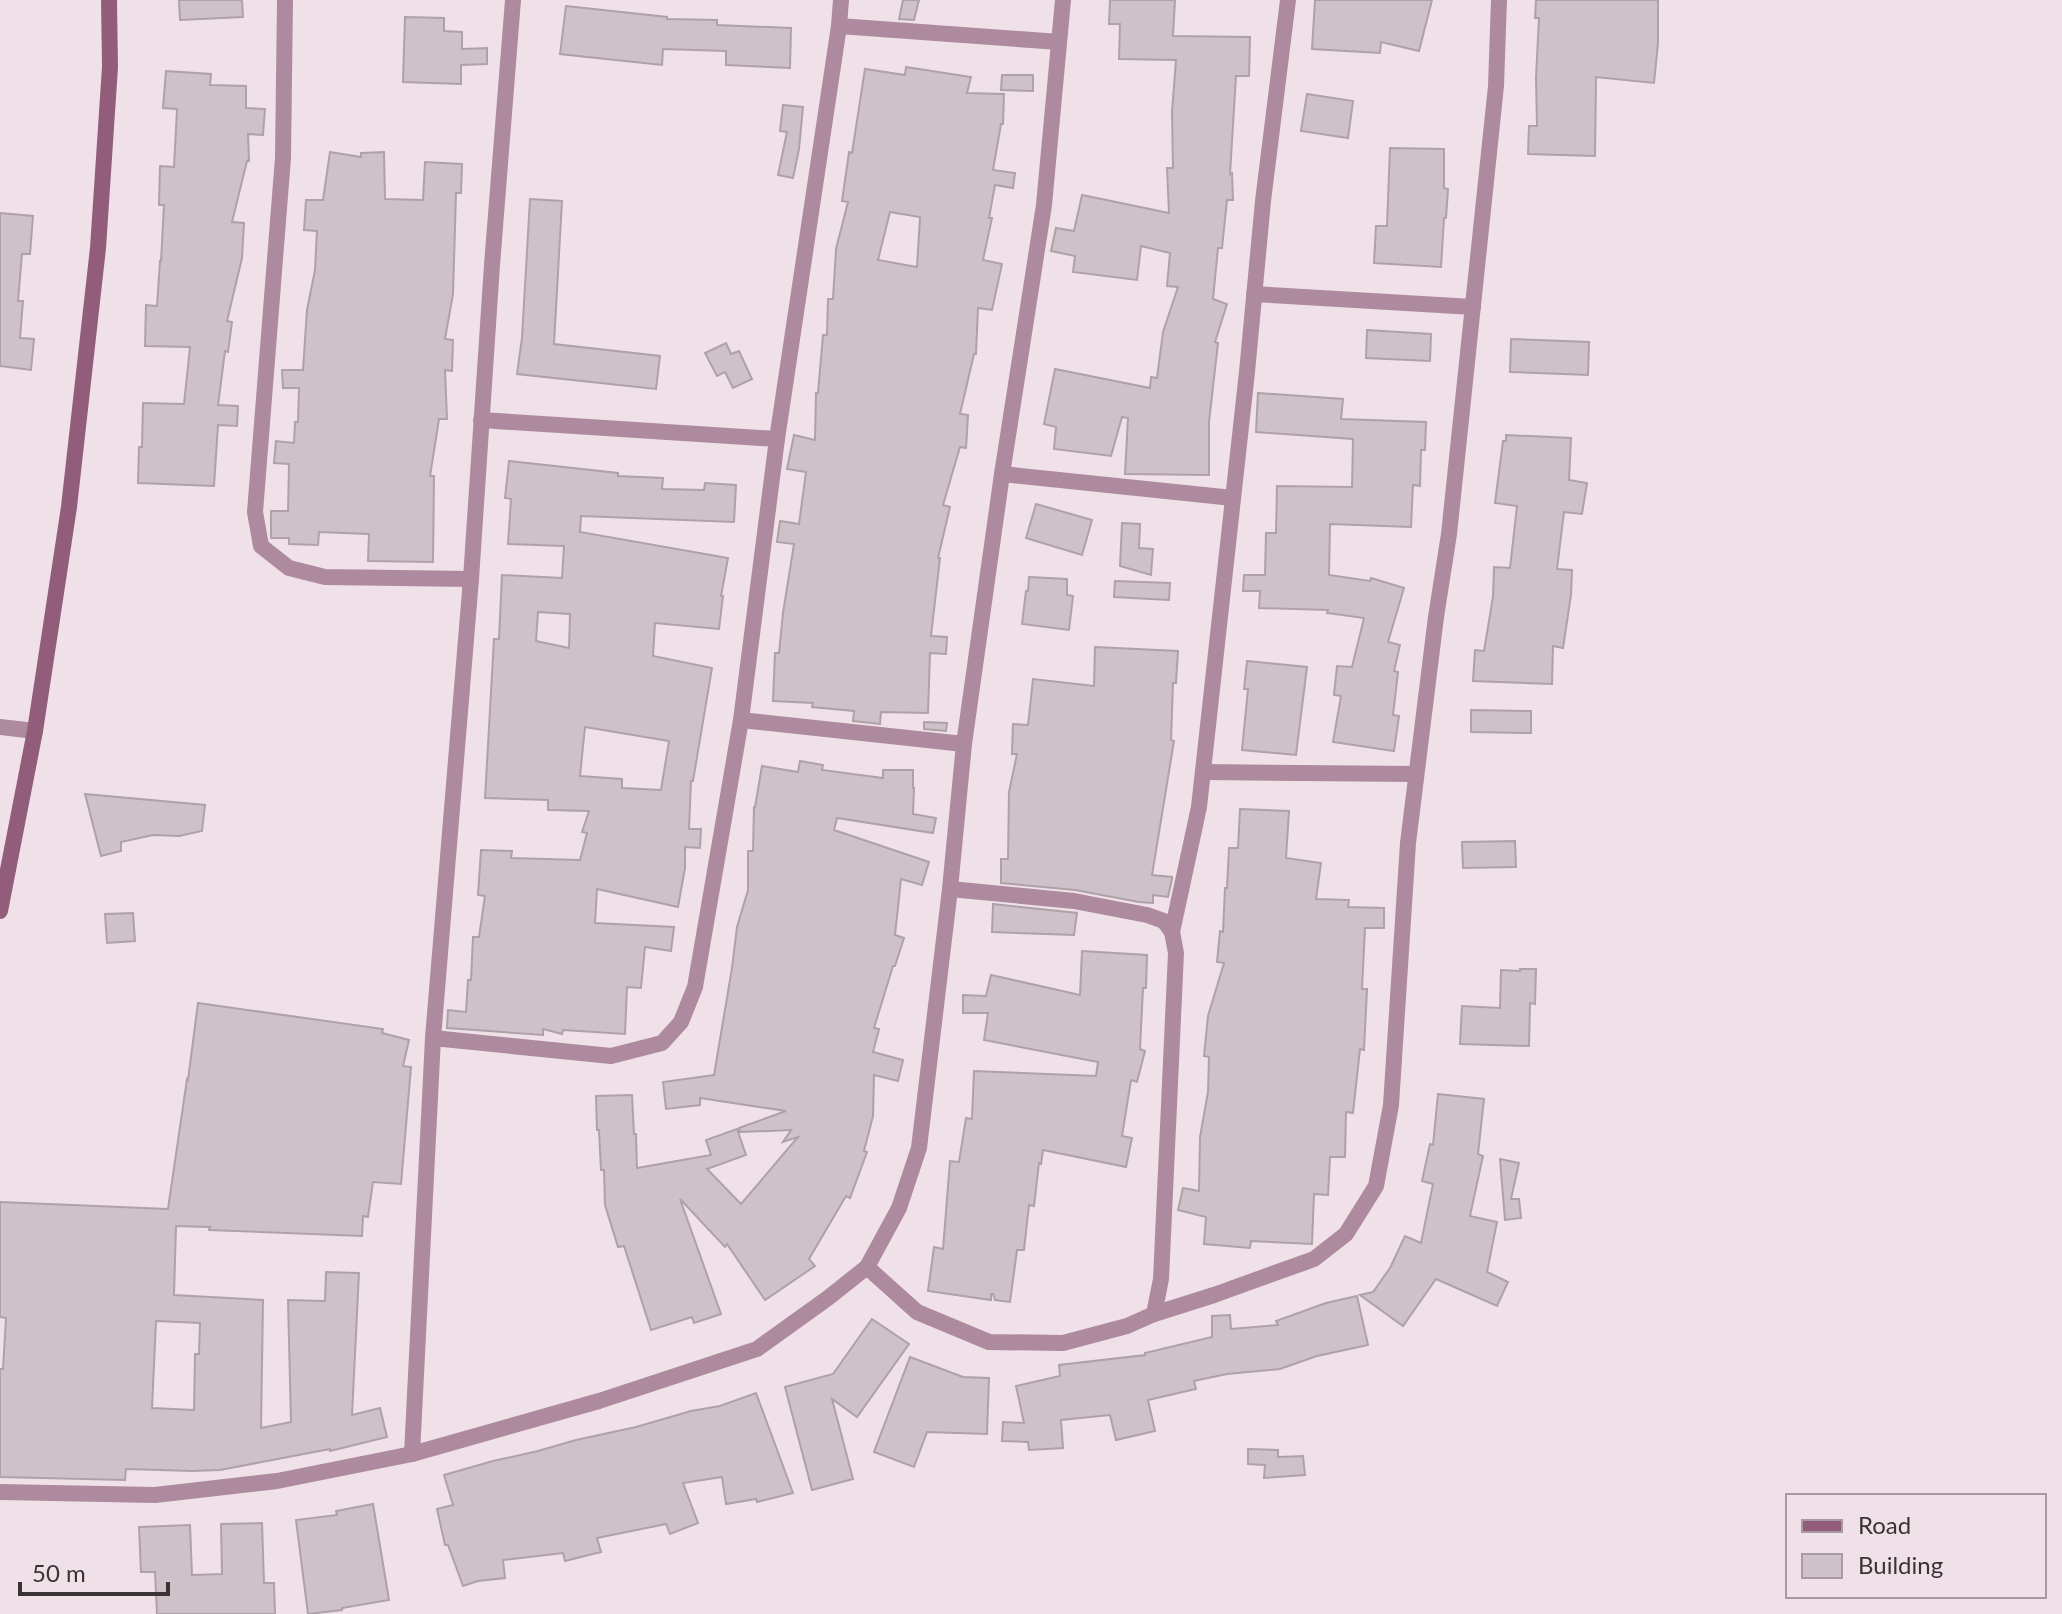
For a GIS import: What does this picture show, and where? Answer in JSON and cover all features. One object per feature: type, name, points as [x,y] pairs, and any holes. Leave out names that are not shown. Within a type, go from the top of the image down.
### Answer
[{"type":"main road","points":[[0,911],[35,731],[69,507],[98,248],[110,67],[109,0]]},
{"type":"street","points":[[285,0],[283,158],[255,512],[261,546],[289,568],[325,577],[471,579]]},
{"type":"street","points":[[412,1454],[433,1038],[471,579],[513,0]]},
{"type":"street","points":[[433,1038],[611,1056],[662,1043],[681,1022],[695,987],[741,720],[777,439],[841,0]]},
{"type":"street","points":[[0,1492],[155,1495],[277,1481],[412,1454],[599,1401],[757,1349],[867,1267],[899,1208],[919,1148],[964,744],[1044,205],[1063,0]]},
{"type":"street","points":[[1154,1314],[1162,1263],[1176,953],[1172,932],[1199,807],[1263,201],[1288,0]]},
{"type":"street","points":[[867,1267],[917,1312],[989,1342],[1063,1343],[1127,1326],[1314,1259],[1346,1234],[1376,1186],[1391,1105],[1408,843],[1449,534],[1496,86],[1499,0]]},
{"type":"street","points":[[839,26],[1059,42]]},
{"type":"street","points":[[1254,294],[1473,307]]},
{"type":"street","points":[[481,420],[777,439]]},
{"type":"street","points":[[1002,474],[1233,498]]},
{"type":"street","points":[[741,720],[964,744]]},
{"type":"street","points":[[0,727],[35,731]]},
{"type":"street","points":[[1203,772],[1416,774]]},
{"type":"street","points":[[950,889],[1088,904],[1147,915],[1164,921],[1172,932]]},
{"type":"building","points":[[179,0],[242,0],[243,17],[180,20]]},
{"type":"building","points":[[903,0],[919,0],[914,20],[899,19]]},
{"type":"building","points":[[1110,0],[1175,0],[1173,36],[1250,37],[1249,76],[1236,76],[1230,174],[1233,200],[1227,200],[1213,299],[1227,304],[1215,342],[1218,343],[1209,422],[1209,475],[1125,474],[1128,418],[1122,417],[1111,456],[1054,449],[1056,427],[1044,424],[1055,369],[1150,388],[1151,377],[1157,378],[1163,332],[1178,287],[1167,286],[1170,253],[1141,246],[1137,280],[1073,272],[1075,256],[1051,251],[1056,228],[1074,231],[1082,195],[1169,213],[1167,168],[1173,168],[1172,112],[1176,60],[1119,59],[1120,24],[1109,24]]},
{"type":"building","points":[[1315,0],[1432,0],[1419,51],[1381,42],[1380,53],[1312,49]]},
{"type":"building","points":[[1536,0],[1658,0],[1654,83],[1596,77],[1595,156],[1528,154],[1529,126],[1537,126],[1539,18],[1535,18]]},
{"type":"building","points":[[566,6],[667,19],[717,20],[717,25],[791,28],[790,68],[726,65],[726,51],[663,49],[662,65],[560,54]]},
{"type":"building","points":[[405,17],[444,18],[444,31],[462,32],[462,49],[487,48],[487,64],[461,65],[461,84],[403,82]]},
{"type":"building","points":[[906,67],[971,77],[967,93],[1004,94],[1003,124],[993,170],[1015,173],[1013,188],[995,185],[983,260],[1002,264],[992,310],[978,308],[976,354],[960,414],[968,415],[966,448],[960,447],[943,505],[950,507],[938,558],[931,636],[947,637],[946,654],[930,653],[928,713],[881,712],[880,724],[853,721],[854,711],[812,707],[813,703],[773,701],[775,653],[779,653],[794,544],[777,542],[780,521],[799,524],[806,472],[787,469],[794,435],[815,440],[816,393],[823,335],[827,335],[828,299],[833,299],[836,249],[848,202],[842,201],[865,69],[905,75]],"holes":[[[890,212],[920,217],[917,267],[878,260]]]},
{"type":"building","points":[[166,71],[211,74],[210,85],[246,86],[246,108],[265,109],[263,135],[248,134],[249,161],[232,222],[244,223],[242,258],[227,321],[232,322],[218,405],[238,406],[237,426],[218,425],[214,486],[138,483],[143,403],[184,404],[190,347],[145,346],[146,305],[157,306],[161,261],[164,205],[159,205],[160,166],[174,167],[177,109],[163,108]]},
{"type":"building","points":[[1002,75],[1033,75],[1033,91],[1001,90]]},
{"type":"building","points":[[1307,94],[1353,101],[1348,138],[1301,131]]},
{"type":"building","points":[[783,105],[803,107],[793,178],[778,175],[787,132],[780,131]]},
{"type":"building","points":[[1390,148],[1444,149],[1444,188],[1448,189],[1441,267],[1374,263],[1376,226],[1387,226]]},
{"type":"building","points":[[330,152],[361,157],[361,153],[384,152],[385,199],[423,200],[425,162],[462,164],[461,193],[456,193],[453,294],[445,339],[453,340],[452,371],[445,370],[447,419],[439,419],[430,476],[434,476],[433,562],[368,561],[369,534],[319,532],[318,545],[289,544],[289,538],[271,538],[271,511],[288,511],[289,464],[274,463],[276,441],[294,443],[295,422],[298,422],[299,388],[283,388],[282,370],[303,370],[307,310],[315,270],[317,231],[304,230],[306,200],[323,200]]},
{"type":"building","points":[[530,199],[562,201],[554,344],[660,356],[656,389],[517,374]]},
{"type":"building","points":[[0,213],[33,216],[30,254],[22,254],[18,301],[23,301],[20,338],[34,339],[31,370],[0,366]]},
{"type":"building","points":[[1367,330],[1431,334],[1430,361],[1366,358]]},
{"type":"building","points":[[1511,339],[1589,342],[1588,375],[1510,372]]},
{"type":"building","points":[[726,343],[731,354],[739,351],[752,379],[733,388],[725,372],[717,376],[705,353]]},
{"type":"building","points":[[1258,393],[1343,399],[1341,419],[1426,422],[1420,486],[1413,485],[1411,527],[1330,524],[1329,575],[1370,581],[1371,578],[1404,588],[1388,642],[1400,645],[1394,671],[1398,672],[1393,715],[1399,716],[1394,751],[1333,742],[1341,696],[1334,695],[1337,666],[1352,667],[1364,618],[1327,613],[1328,610],[1259,608],[1260,591],[1243,591],[1244,575],[1265,575],[1266,533],[1276,533],[1277,486],[1352,487],[1353,439],[1256,432]]},
{"type":"building","points":[[1506,435],[1571,438],[1569,480],[1587,483],[1582,514],[1564,512],[1557,569],[1572,570],[1571,595],[1563,648],[1553,646],[1552,684],[1473,681],[1475,650],[1484,651],[1493,597],[1494,567],[1510,568],[1517,506],[1495,503]]},
{"type":"building","points":[[509,461],[618,473],[618,476],[663,478],[662,489],[704,490],[705,483],[736,485],[734,522],[581,516],[580,532],[728,558],[719,629],[655,623],[653,656],[712,668],[691,781],[689,829],[701,829],[700,848],[685,847],[685,868],[678,907],[597,889],[595,923],[674,927],[671,951],[645,947],[641,988],[627,987],[625,1034],[563,1030],[562,1034],[543,1029],[543,1035],[447,1028],[448,1010],[466,1012],[473,937],[479,937],[485,896],[478,895],[481,850],[512,851],[511,858],[580,860],[587,833],[582,832],[589,811],[548,810],[548,800],[485,798],[494,639],[499,639],[502,575],[562,578],[564,546],[508,544],[511,499],[505,498]],"holes":[[[538,612],[570,614],[569,648],[536,641]],[[585,727],[669,741],[661,790],[622,788],[622,779],[580,776]]]},
{"type":"building","points":[[1036,504],[1092,520],[1082,555],[1026,538]]},
{"type":"building","points":[[1122,523],[1140,524],[1139,548],[1153,549],[1151,575],[1120,566]]},
{"type":"building","points":[[1029,577],[1067,579],[1067,595],[1073,596],[1069,630],[1022,624]]},
{"type":"building","points":[[1115,581],[1170,583],[1169,600],[1114,597]]},
{"type":"building","points":[[1095,647],[1178,651],[1176,683],[1173,683],[1171,740],[1174,741],[1152,875],[1172,879],[1168,897],[1153,895],[1153,903],[1075,890],[1001,883],[1001,859],[1008,859],[1009,792],[1017,754],[1012,754],[1013,724],[1028,725],[1033,679],[1094,686]]},
{"type":"building","points":[[1247,661],[1307,667],[1296,755],[1242,750],[1248,689],[1244,689]]},
{"type":"building","points":[[1471,710],[1531,711],[1531,733],[1471,732]]},
{"type":"building","points":[[924,722],[947,723],[946,731],[924,729]]},
{"type":"building","points":[[800,761],[823,765],[822,770],[883,778],[883,770],[913,770],[913,814],[936,818],[933,833],[837,818],[834,830],[929,862],[922,885],[901,879],[895,935],[904,938],[874,1028],[879,1029],[873,1052],[903,1060],[898,1081],[874,1075],[873,1116],[864,1151],[867,1152],[850,1198],[846,1196],[809,1259],[815,1266],[765,1300],[727,1244],[725,1247],[680,1199],[721,1314],[694,1323],[692,1317],[651,1330],[624,1246],[618,1247],[605,1205],[596,1096],[632,1095],[637,1168],[711,1155],[706,1140],[737,1129],[746,1155],[707,1169],[741,1204],[798,1137],[783,1142],[791,1130],[740,1132],[739,1128],[786,1111],[700,1098],[700,1105],[666,1109],[663,1082],[714,1075],[737,927],[748,890],[748,851],[753,851],[754,807],[762,766],[798,772]]},
{"type":"building","points":[[85,794],[205,805],[202,831],[179,836],[153,835],[121,842],[121,851],[101,856]]},
{"type":"building","points":[[1240,809],[1289,811],[1286,858],[1321,863],[1316,899],[1349,900],[1348,907],[1384,908],[1384,928],[1365,928],[1362,989],[1367,989],[1364,1050],[1360,1049],[1353,1113],[1346,1112],[1345,1157],[1330,1157],[1328,1195],[1314,1194],[1312,1244],[1251,1241],[1250,1248],[1204,1244],[1206,1217],[1178,1210],[1183,1188],[1199,1191],[1200,1137],[1208,1092],[1209,1057],[1204,1056],[1208,1016],[1224,963],[1217,962],[1220,931],[1223,932],[1229,848],[1238,848]]},
{"type":"building","points":[[1515,841],[1516,867],[1463,868],[1462,842]]},
{"type":"building","points":[[993,904],[1077,913],[1074,935],[992,932]]},
{"type":"building","points":[[133,913],[135,941],[107,943],[105,914]]},
{"type":"building","points":[[1082,951],[1147,955],[1140,1049],[1145,1051],[1137,1082],[1131,1080],[1122,1136],[1132,1138],[1126,1167],[1043,1150],[1034,1206],[1029,1205],[1024,1250],[1017,1250],[1010,1302],[995,1300],[993,1294],[991,1300],[928,1291],[934,1247],[943,1249],[950,1161],[959,1162],[966,1118],[972,1119],[974,1071],[1096,1076],[1098,1062],[984,1040],[988,1013],[963,1013],[963,995],[986,996],[991,975],[1080,995]]},
{"type":"building","points":[[1536,969],[1535,1004],[1530,1003],[1529,1046],[1460,1044],[1462,1006],[1500,1008],[1501,970]]},
{"type":"building","points":[[198,1003],[383,1029],[382,1033],[409,1040],[403,1066],[411,1067],[401,1184],[373,1182],[368,1217],[363,1216],[362,1236],[176,1226],[174,1295],[263,1300],[261,1428],[291,1422],[288,1300],[325,1301],[326,1272],[359,1273],[352,1415],[380,1408],[387,1437],[330,1451],[220,1470],[126,1469],[125,1480],[0,1477],[0,1369],[3,1369],[6,1318],[0,1317],[0,1202],[168,1209]],"holes":[[[156,1321],[200,1323],[199,1354],[195,1354],[194,1410],[152,1408]]]},
{"type":"building","points":[[1438,1094],[1484,1099],[1478,1154],[1483,1156],[1470,1216],[1497,1222],[1487,1272],[1508,1282],[1497,1306],[1436,1279],[1403,1326],[1360,1295],[1373,1292],[1390,1268],[1405,1236],[1421,1243],[1433,1184],[1422,1181],[1430,1144],[1433,1145]]},
{"type":"building","points":[[1500,1159],[1519,1163],[1511,1199],[1519,1199],[1521,1218],[1505,1220]]},
{"type":"building","points":[[1357,1296],[1368,1345],[1317,1356],[1280,1369],[1194,1381],[1196,1389],[1148,1400],[1155,1431],[1116,1440],[1110,1415],[1061,1420],[1063,1448],[1029,1450],[1028,1442],[1002,1441],[1003,1422],[1024,1423],[1016,1386],[1060,1376],[1059,1365],[1145,1355],[1212,1337],[1212,1316],[1230,1315],[1231,1329],[1278,1325],[1276,1321],[1326,1303]]},
{"type":"building","points":[[872,1319],[909,1344],[857,1417],[832,1399],[853,1479],[812,1490],[785,1387],[833,1374]]},
{"type":"building","points":[[910,1357],[963,1377],[989,1378],[987,1434],[927,1432],[914,1467],[874,1452]]},
{"type":"building","points":[[756,1393],[793,1493],[757,1502],[756,1499],[726,1504],[722,1477],[683,1483],[698,1523],[670,1534],[666,1524],[597,1538],[601,1552],[565,1561],[563,1553],[503,1560],[505,1578],[463,1586],[448,1545],[445,1545],[437,1509],[453,1505],[444,1475],[720,1406]]},
{"type":"building","points":[[1248,1449],[1278,1450],[1278,1457],[1303,1456],[1305,1475],[1264,1478],[1265,1465],[1248,1464]]},
{"type":"building","points":[[373,1504],[389,1600],[308,1614],[296,1520],[337,1515],[336,1511]]},
{"type":"building","points":[[262,1523],[264,1583],[274,1583],[275,1614],[157,1614],[155,1572],[141,1572],[139,1527],[190,1525],[192,1575],[222,1574],[221,1524]]}]
